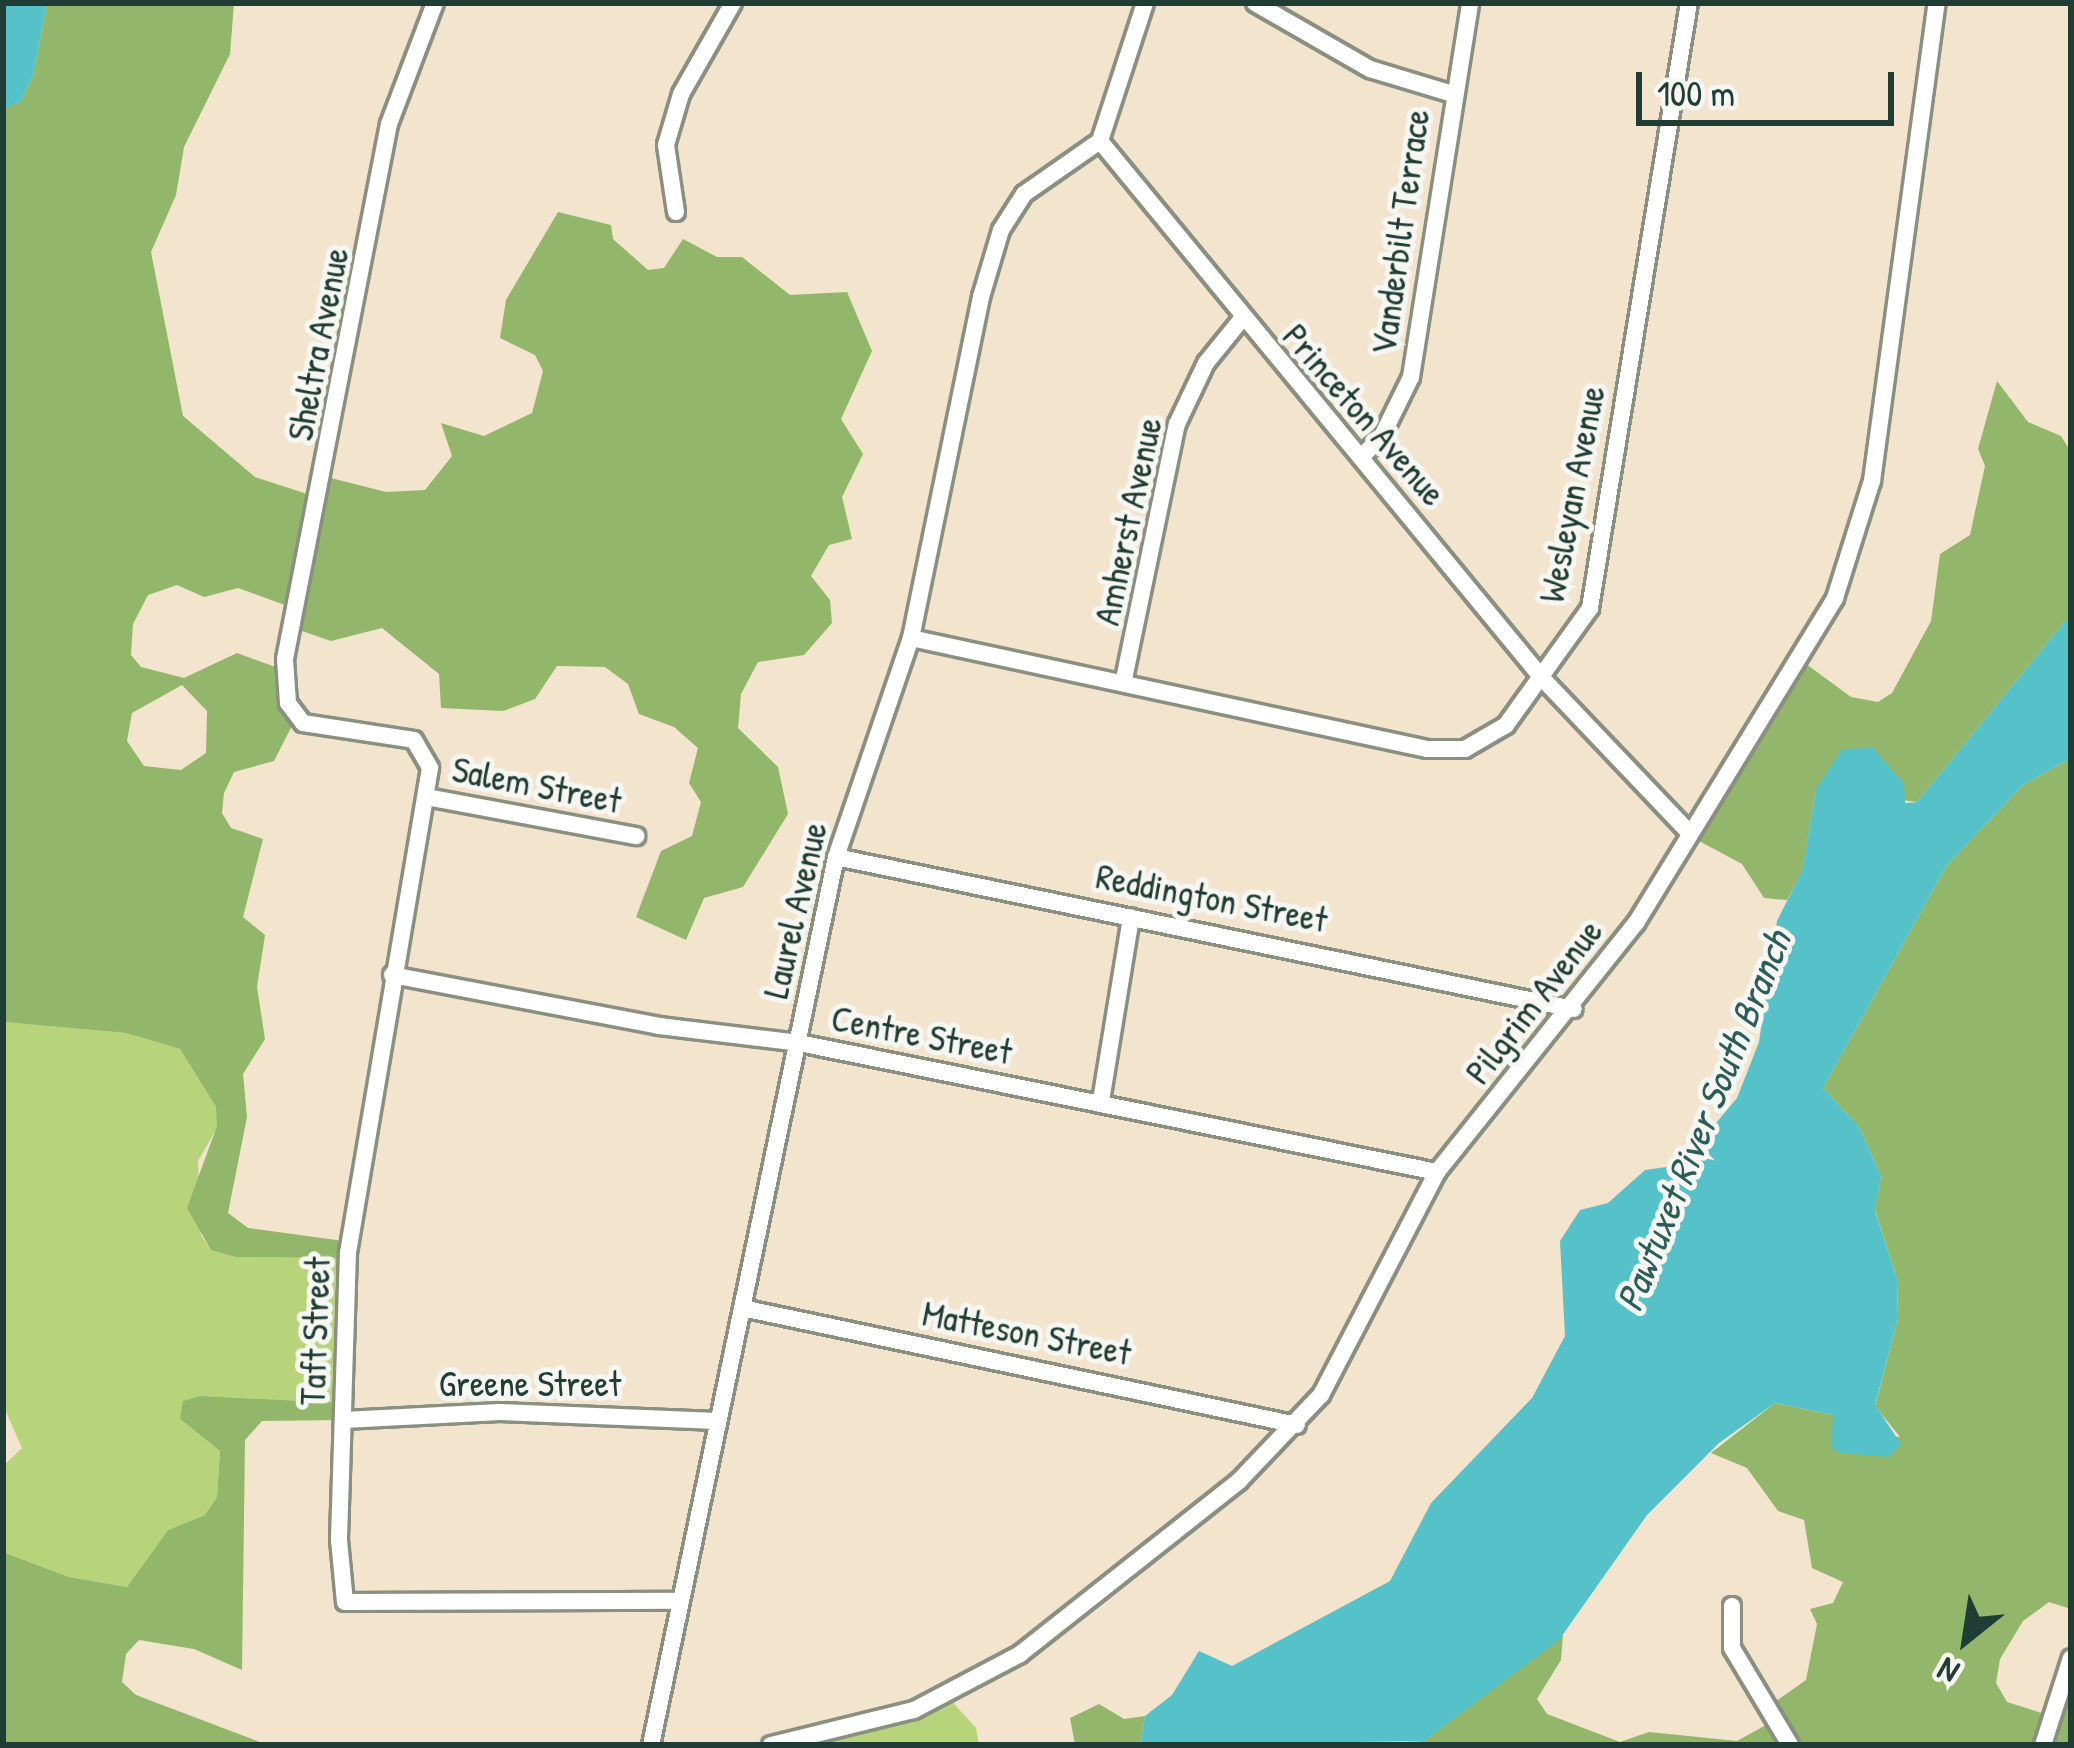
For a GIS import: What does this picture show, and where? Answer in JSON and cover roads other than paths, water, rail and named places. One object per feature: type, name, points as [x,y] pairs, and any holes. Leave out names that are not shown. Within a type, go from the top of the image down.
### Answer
[{"type":"street","name":"Sheltra Avenue","points":[[414,740],[303,723],[288,703],[285,659],[389,124],[435,3]]},
{"type":"street","points":[[676,212],[666,145],[681,94],[734,3]]},
{"type":"street","points":[[1100,141],[1145,3]]},
{"type":"street","points":[[1256,3],[1370,69],[1453,94]]},
{"type":"street","name":"Vanderbilt Terrace","points":[[1360,458],[1381,438],[1411,377],[1470,3]]},
{"type":"street","name":"Wesleyan Avenue","points":[[911,638],[1446,749],[1465,748],[1506,725],[1590,608],[1689,3]]},
{"type":"street","name":"Pilgrim Avenue","points":[[771,1745],[964,1689],[1239,1481],[1322,1395],[1437,1172],[1573,1009],[1636,923],[1688,830],[1808,644],[1852,552],[1872,481],[1937,3]]},
{"type":"street","name":"Princeton Avenue","points":[[1100,141],[1241,320],[1542,678],[1688,830]]},
{"type":"street","name":"Laurel Avenue","points":[[651,1745],[677,1601],[836,857],[911,638],[1001,230],[1024,194],[1100,141]]},
{"type":"street","name":"Amherst Avenue","points":[[1124,680],[1177,424],[1207,363],[1241,320]]},
{"type":"street","name":"Taft Street","points":[[414,740],[430,768],[427,797],[392,975],[348,1252],[345,1601],[416,1607],[474,1599],[677,1601]]},
{"type":"street","name":"Salem Street","points":[[427,797],[635,836]]},
{"type":"street","name":"Reddington Street","points":[[836,857],[1573,1009]]},
{"type":"street","points":[[1101,1101],[1131,917]]},
{"type":"street","name":"Centre Street","points":[[392,975],[658,1026],[799,1043],[1437,1172]]},
{"type":"street","name":"Matteson Street","points":[[742,1308],[1297,1425]]},
{"type":"street","name":"Greene Street","points":[[344,1420],[500,1412],[717,1421]]},
{"type":"street","points":[[1732,1606],[1732,1648],[1790,1745]]},
{"type":"street","points":[[2043,1745],[2071,1658]]},
{"type":"water","points":[[3,3],[47,3],[33,75],[21,101],[4,109]]},
{"type":"water","points":[[2071,614],[2071,758],[2023,785],[1947,865],[1823,1088],[1859,1127],[1881,1176],[1875,1211],[1897,1279],[1898,1318],[1875,1405],[1901,1444],[1888,1457],[1842,1453],[1831,1449],[1833,1415],[1775,1403],[1719,1443],[1647,1515],[1559,1640],[1424,1741],[1140,1745],[1145,1716],[1172,1695],[1199,1651],[1232,1666],[1390,1581],[1431,1503],[1532,1398],[1565,1336],[1560,1241],[1580,1210],[1608,1203],[1645,1170],[1681,1165],[1737,1098],[1759,1042],[1777,921],[1802,871],[1816,789],[1842,749],[1873,748],[1904,784],[1905,803],[1917,802]]},
{"type":"water label","name":"Pawtuxet River South Branch","points":[[1703,1121]]}]
